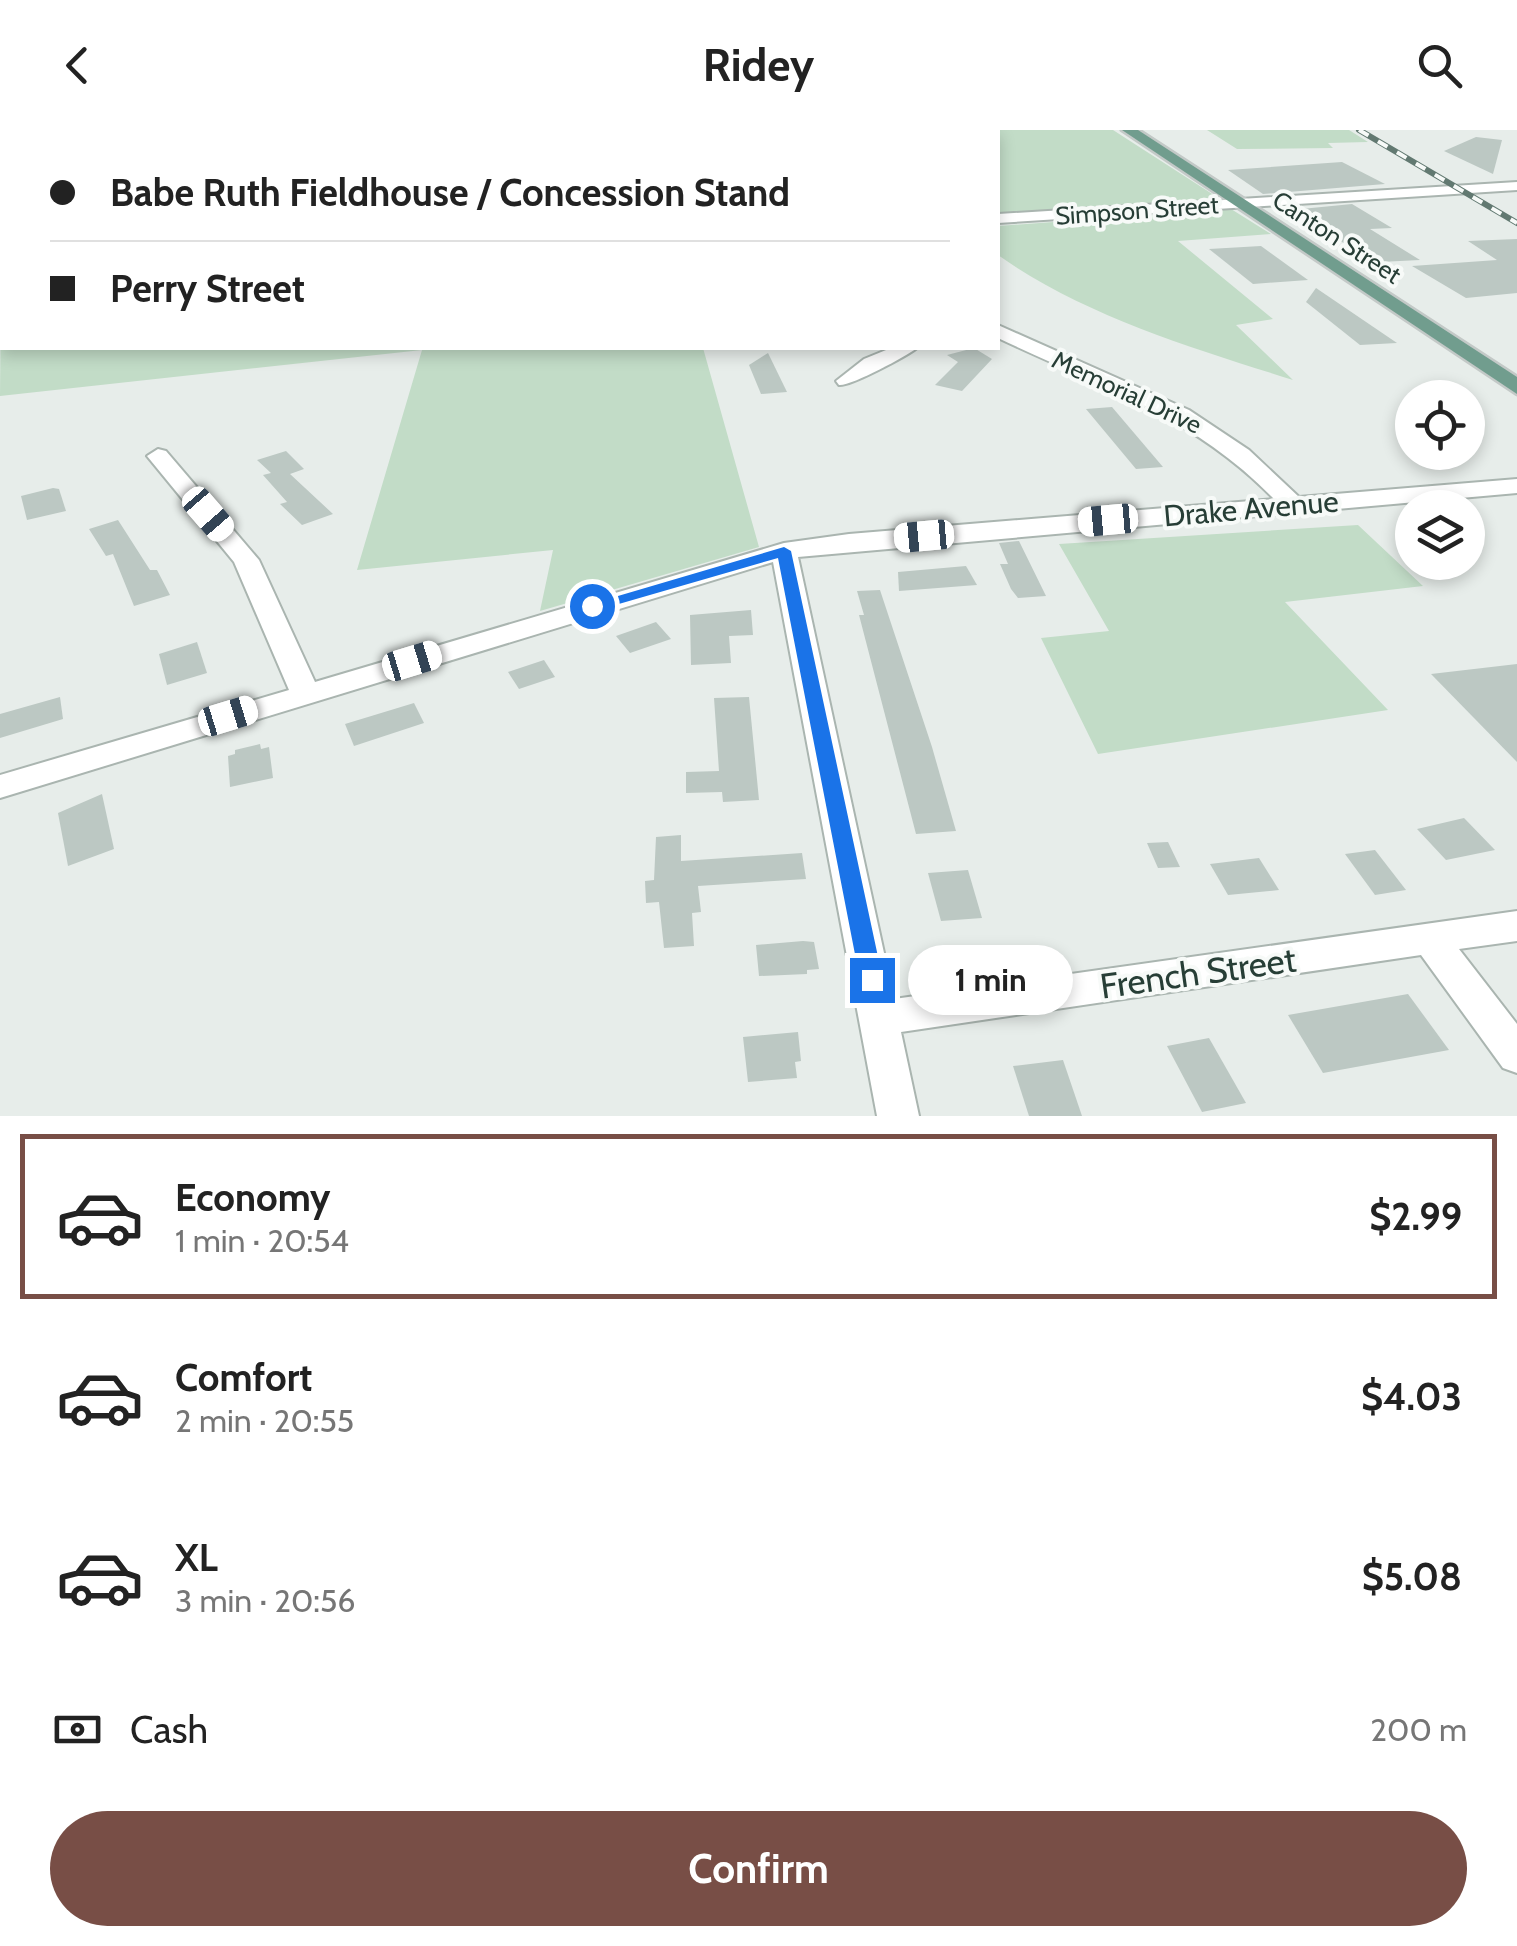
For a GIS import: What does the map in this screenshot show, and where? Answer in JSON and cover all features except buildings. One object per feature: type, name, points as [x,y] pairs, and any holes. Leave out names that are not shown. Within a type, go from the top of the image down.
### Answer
[{"type":"main road","name":"Canton Street","points":[[1129,130],[1517,387]]},
{"type":"street","name":"Simpson Street","points":[[1000,219],[1517,186]]},
{"type":"street","name":"Memorial Drive","points":[[1000,332],[1146,396],[1207,430],[1246,459],[1293,505]]},
{"type":"street","points":[[846,381],[871,363],[903,350]]},
{"type":"street","points":[[158,456],[246,560],[305,693]]},
{"type":"street","name":"Drake Avenue","points":[[0,787],[784,551],[850,542],[1517,486]]},
{"type":"street","points":[[784,551],[898,1116]]},
{"type":"street","name":"French Street","points":[[879,1018],[1517,926]]},
{"type":"street","points":[[1430,940],[1517,1055]]},
{"type":"green space","points":[[1000,130],[1113,130],[1220,199],[1000,214]]},
{"type":"green space","points":[[1207,130],[1349,130],[1368,142],[1328,143],[1333,148],[1237,149]]},
{"type":"green space","points":[[1231,209],[1271,234],[1178,241],[1273,319],[1236,325],[1293,380],[1140,328],[1066,296],[1000,256],[1000,226]]},
{"type":"green space","points":[[0,350],[422,350],[0,396]]},
{"type":"green space","points":[[422,350],[704,350],[759,547],[540,611],[553,550],[357,570]]},
{"type":"green space","points":[[1358,525],[1395,560],[1395,580],[1417,580],[1423,586],[1285,602],[1388,710],[1098,754],[1041,638],[1109,631],[1059,544]]},
{"type":"railway","points":[[1359,130],[1517,223]]},
{"type":"route","points":[[592,606],[784,551],[872,980]]}]
